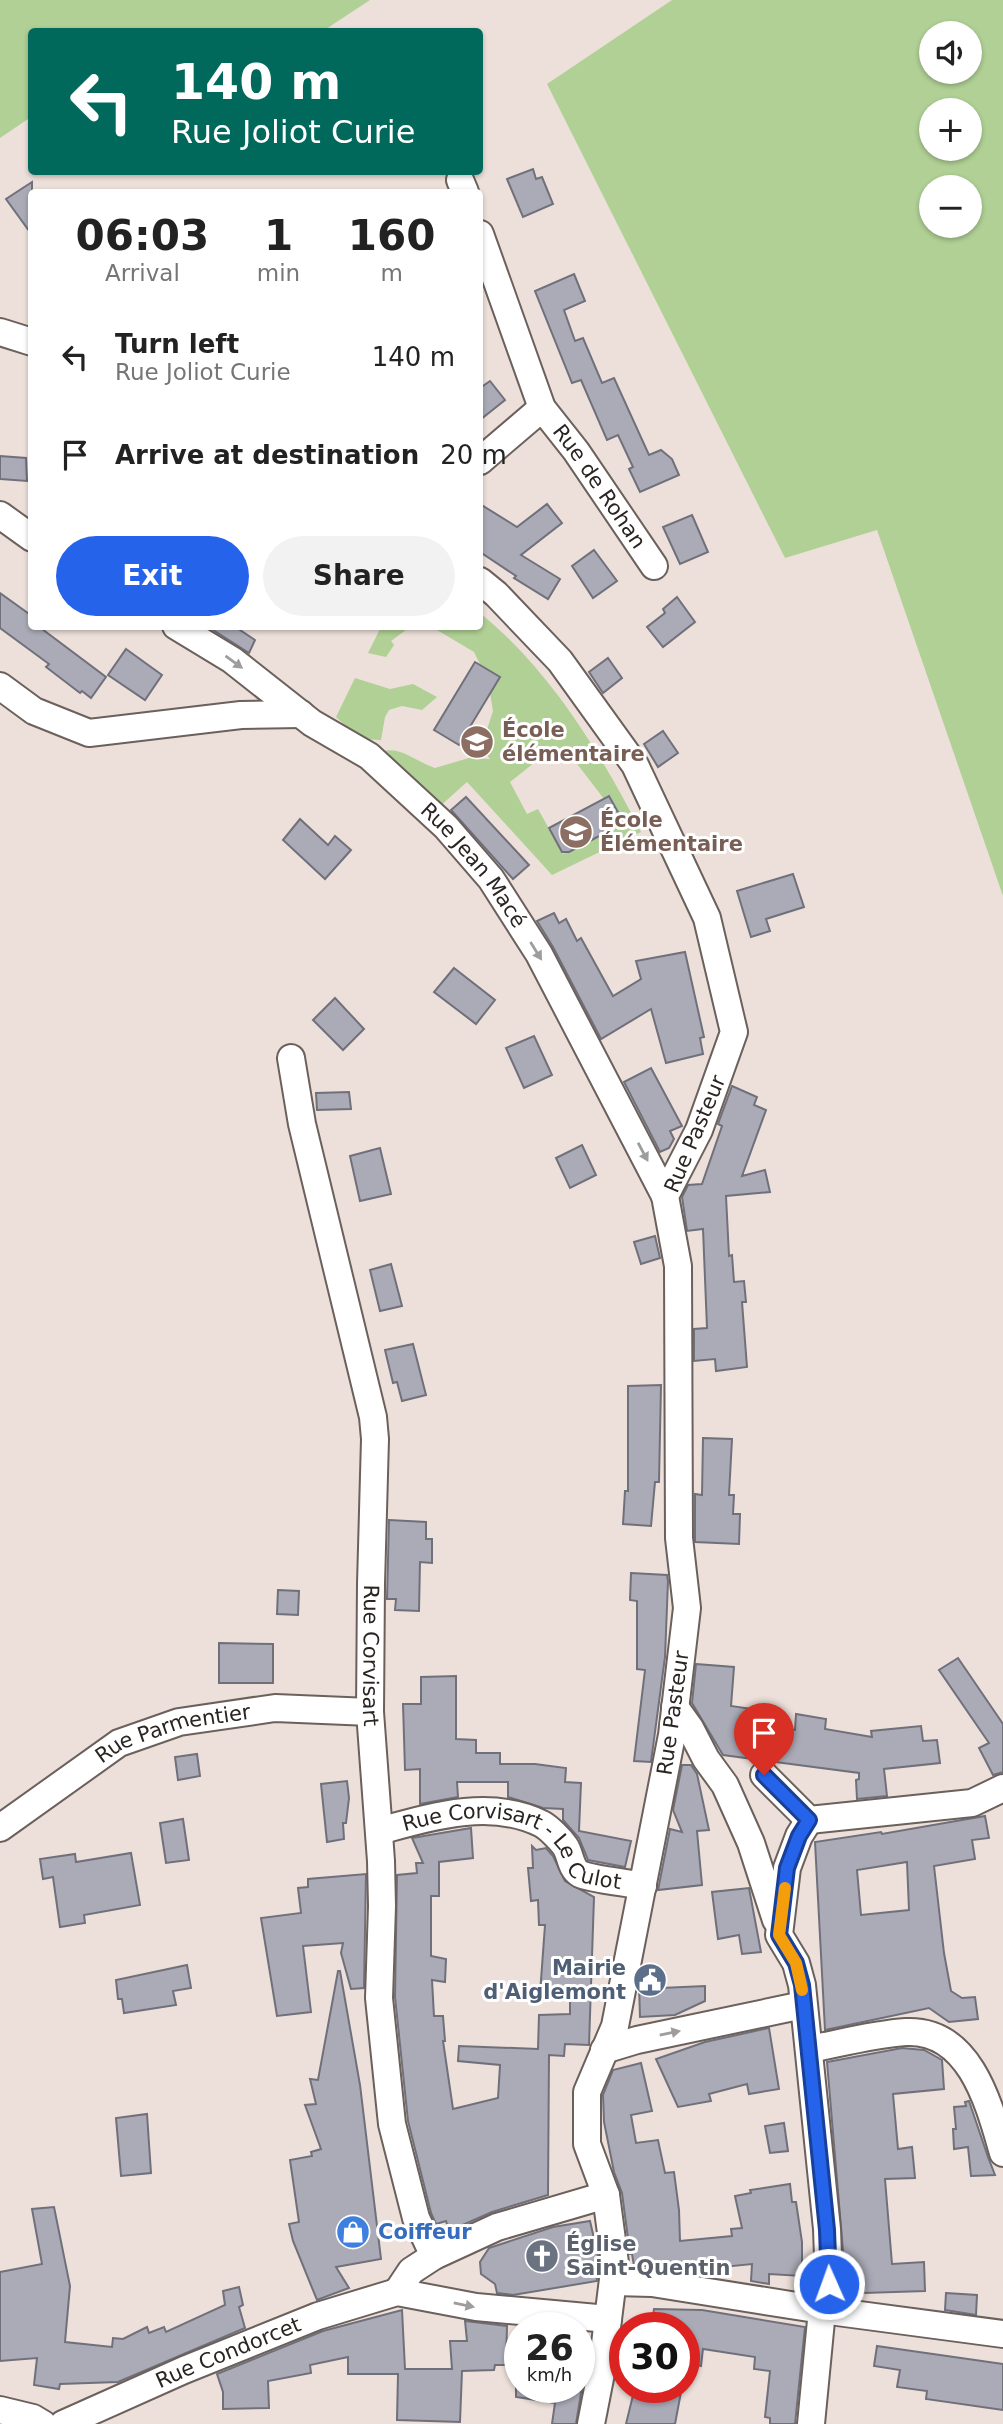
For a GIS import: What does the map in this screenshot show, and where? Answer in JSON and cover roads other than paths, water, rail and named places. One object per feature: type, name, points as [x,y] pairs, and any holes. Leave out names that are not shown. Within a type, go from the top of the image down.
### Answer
[{"type":"street","name":"Rue de Rohan","points":[[483,242],[542,408],[576,451],[654,566]]},
{"type":"street","points":[[0,332],[28,341]]},
{"type":"street","name":"Rue de Rohan","points":[[483,458],[542,408]]},
{"type":"street","points":[[0,515],[28,535]]},
{"type":"street","name":"Rue Pasteur","points":[[483,584],[496,594],[560,661],[635,765],[707,918],[734,1032],[699,1130],[665,1196],[678,1266],[679,1538],[687,1608],[672,1735],[615,2026],[587,2092],[587,2144],[606,2195],[615,2263],[591,2424]]},
{"type":"street","name":"Rue Jean Macé","points":[[183,630],[232,660],[312,723],[369,756],[446,827],[491,879],[539,954],[665,1196]]},
{"type":"street","points":[[0,686],[34,711],[89,733],[241,715],[301,714]]},
{"type":"street","name":"Rue Corvisart","points":[[291,1058],[302,1124],[373,1417],[375,1439],[370,1712],[382,1906],[379,1998],[392,2124],[416,2218],[434,2256]]},
{"type":"street","points":[[675,1707],[690,1728],[706,1759],[725,1784],[755,1854],[774,1908],[779,1935],[796,1963],[802,1985],[827,2230],[829,2284],[822,2310],[811,2424]]},
{"type":"street","name":"Rue Parmentier","points":[[0,1828],[118,1743],[179,1722],[275,1709],[370,1712]]},
{"type":"street","points":[[764,1775],[809,1820]]},
{"type":"street","points":[[809,1820],[972,1803],[1003,1788]]},
{"type":"street","name":"Rue Corvisart - Le Culot","points":[[379,1831],[462,1812],[487,1811],[510,1815],[542,1825],[567,1848],[572,1865],[580,1873],[643,1886]]},
{"type":"street","points":[[779,1935],[787,1868],[799,1836],[809,1820]]},
{"type":"street","points":[[604,2050],[636,2040],[803,2005]]},
{"type":"street","points":[[810,2049],[908,2032],[938,2038],[954,2048],[966,2061],[981,2086],[1003,2152]]},
{"type":"street","points":[[397,2292],[411,2270],[434,2256],[496,2227],[606,2195]]},
{"type":"street","points":[[614,2282],[652,2283],[822,2310],[999,2330]]},
{"type":"street","name":"Rue Condorcet","points":[[62,2424],[184,2370],[318,2316],[397,2292],[476,2307],[608,2319]]},
{"type":"street","points":[[0,2410],[33,2418],[43,2424]]},
{"type":"place","name":"École élémentaire","points":[[477,742]]},
{"type":"place","name":"École Élémentaire","points":[[576,832]]},
{"type":"place","name":"Mairie d'Aiglemont","points":[[650,1980]]},
{"type":"place","name":"Coiffeur","points":[[353,2232]]},
{"type":"place","name":"Église Saint-Quentin","points":[[542,2256]]}]
